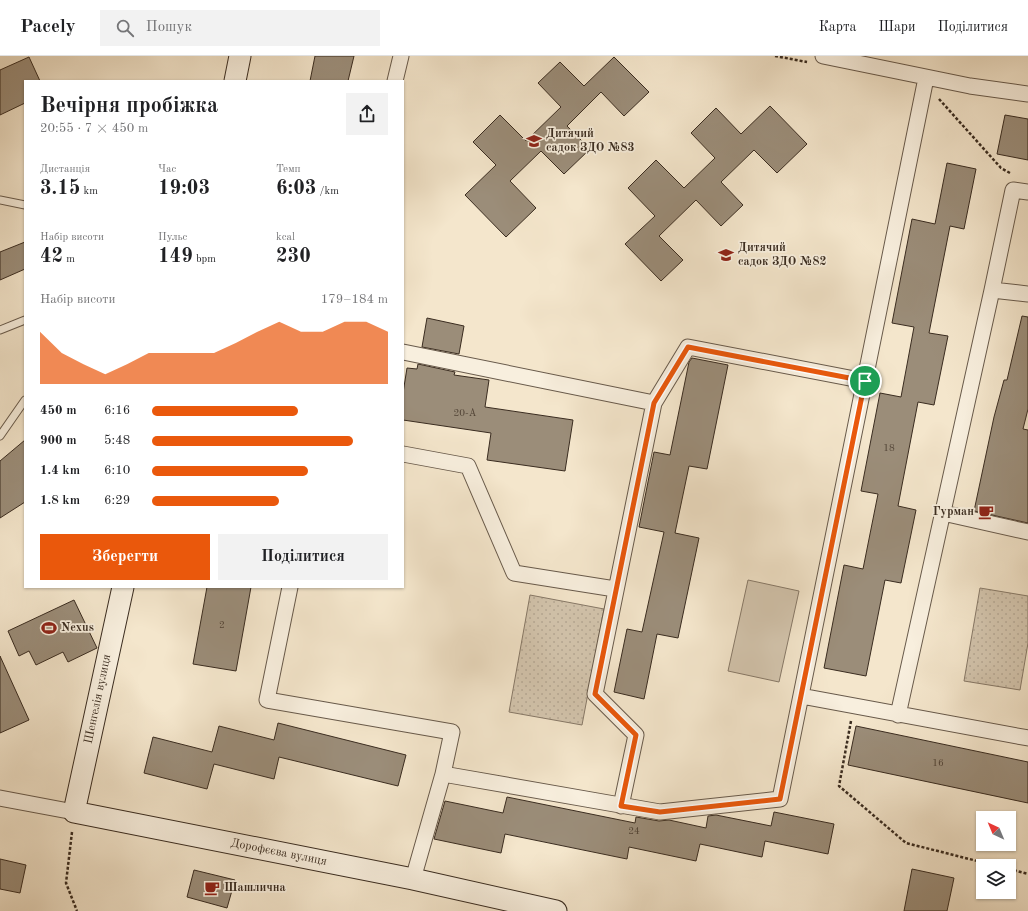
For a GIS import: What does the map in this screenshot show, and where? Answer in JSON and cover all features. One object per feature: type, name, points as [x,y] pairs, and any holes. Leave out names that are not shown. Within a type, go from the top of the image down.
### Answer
[{"type":"street","points":[[235,80],[240,56]]},
{"type":"street","points":[[395,80],[400,56]]},
{"type":"street","points":[[823,56],[926,81],[1028,94]]},
{"type":"street","points":[[443,774],[660,812],[780,799],[926,81]]},
{"type":"street","points":[[898,715],[992,290],[1012,190],[1028,192]]},
{"type":"street","points":[[992,290],[1028,294]]},
{"type":"street","points":[[621,806],[636,735],[595,694],[654,403],[688,347],[865,381]]},
{"type":"street","points":[[404,352],[654,403]]},
{"type":"street","points":[[404,454],[468,466],[514,573],[616,589]]},
{"type":"street","points":[[943,513],[1028,532]]},
{"type":"street","name":"Шенгелія вулиця","points":[[74,812],[123,588]]},
{"type":"street","points":[[290,588],[267,700],[452,732],[443,774],[412,879]]},
{"type":"street","points":[[801,696],[1028,738]]},
{"type":"street","name":"Дорофєєва вулиця","points":[[0,798],[412,879],[556,911]]},
{"type":"lane","points":[[0,200],[24,205]]},
{"type":"lane","points":[[0,330],[24,320]]},
{"type":"lane","points":[[0,436],[24,401]]},
{"type":"path","points":[[926,81],[1001,168],[1014,176]]},
{"type":"path","points":[[851,718],[839,786],[906,843],[976,861]]},
{"type":"path","points":[[74,812],[66,883],[77,911]]},
{"type":"path","points":[[1016,871],[1028,874]]},
{"type":"shaded area","points":[[748,580],[799,591],[779,682],[728,671]]},
{"type":"shaded area","points":[[980,588],[1028,596],[1028,643],[1020,690],[964,681]]},
{"type":"shaded area","points":[[530,595],[604,609],[582,725],[509,712]]},
{"type":"building","points":[[315,56],[354,56],[348,80],[310,80]]},
{"type":"building","points":[[29,57],[40,80],[24,80],[24,103],[0,115],[0,70]]},
{"type":"building","points":[[614,57],[649,92],[624,116],[601,92],[567,126],[590,149],[564,174],[541,151],[510,181],[536,208],[506,237],[465,195],[496,165],[473,142],[500,115],[526,141],[561,107],[538,83],[560,62],[584,86]]},
{"type":"building","points":[[770,106],[807,144],[777,173],[754,150],[721,182],[743,205],[721,226],[696,200],[659,236],[683,260],[661,281],[625,244],[655,216],[628,188],[656,160],[684,188],[715,158],[691,133],[716,108],[741,134]]},
{"type":"building","points":[[1005,115],[1028,119],[1028,160],[997,154]]},
{"type":"building","points":[[947,163],[976,169],[964,229],[950,226],[929,333],[948,336],[934,405],[918,402],[898,506],[916,510],[901,583],[885,580],[866,676],[824,668],[844,565],[863,569],[878,494],[861,491],[880,393],[901,397],[914,327],[892,323],[912,219],[935,224]]},
{"type":"building","points":[[24,242],[24,269],[0,280],[0,252]]},
{"type":"building","points":[[1022,316],[1028,317],[1028,409],[1023,429],[1028,430],[1028,523],[974,511],[994,417],[1004,380],[1007,380]]},
{"type":"building","points":[[427,318],[464,326],[459,354],[422,347]]},
{"type":"building","points":[[692,358],[728,365],[707,469],[689,466],[675,533],[699,538],[678,638],[657,634],[644,699],[614,692],[627,629],[642,632],[664,532],[639,527],[654,452],[670,455],[689,362]]},
{"type":"building","points":[[418,364],[455,372],[454,375],[489,380],[485,407],[573,420],[565,471],[487,460],[491,433],[404,420],[404,387],[407,368],[417,369]]},
{"type":"building","points":[[24,441],[24,503],[0,518],[0,461]]},
{"type":"building","points":[[207,588],[251,588],[236,671],[193,664]]},
{"type":"building","points":[[74,600],[97,648],[68,662],[63,652],[36,665],[29,651],[19,656],[8,631]]},
{"type":"building","points":[[0,656],[29,720],[0,733]]},
{"type":"building","points":[[278,723],[406,755],[398,786],[279,757],[274,779],[214,764],[207,789],[144,773],[153,737],[212,752],[219,726],[274,740]]},
{"type":"building","points":[[856,726],[1028,762],[1028,803],[848,765]]},
{"type":"building","points":[[507,797],[635,823],[636,817],[659,821],[669,820],[706,828],[708,816],[716,815],[771,826],[774,812],[834,824],[828,854],[765,841],[762,857],[700,844],[696,861],[629,847],[627,859],[505,834],[501,853],[434,839],[445,801],[503,813]]},
{"type":"building","points":[[0,859],[26,865],[20,893],[0,889]]},
{"type":"building","points":[[912,869],[954,878],[947,911],[904,911]]},
{"type":"building","points":[[194,870],[235,880],[227,908],[187,897]]},
{"type":"place","name":"Дитячий садок ЗДО №83","points":[[534,141]]},
{"type":"place","name":"Дитячий садок ЗДО №82","points":[[726,255]]},
{"type":"place","name":"Гурман","points":[[986,512]]},
{"type":"place","name":"Nexus","points":[[49,628]]},
{"type":"place","name":"Шашлична","points":[[212,888]]},
{"type":"route","points":[[688,347],[865,381],[780,799],[660,812],[621,806],[636,735],[595,694],[654,403],[688,347]]}]
